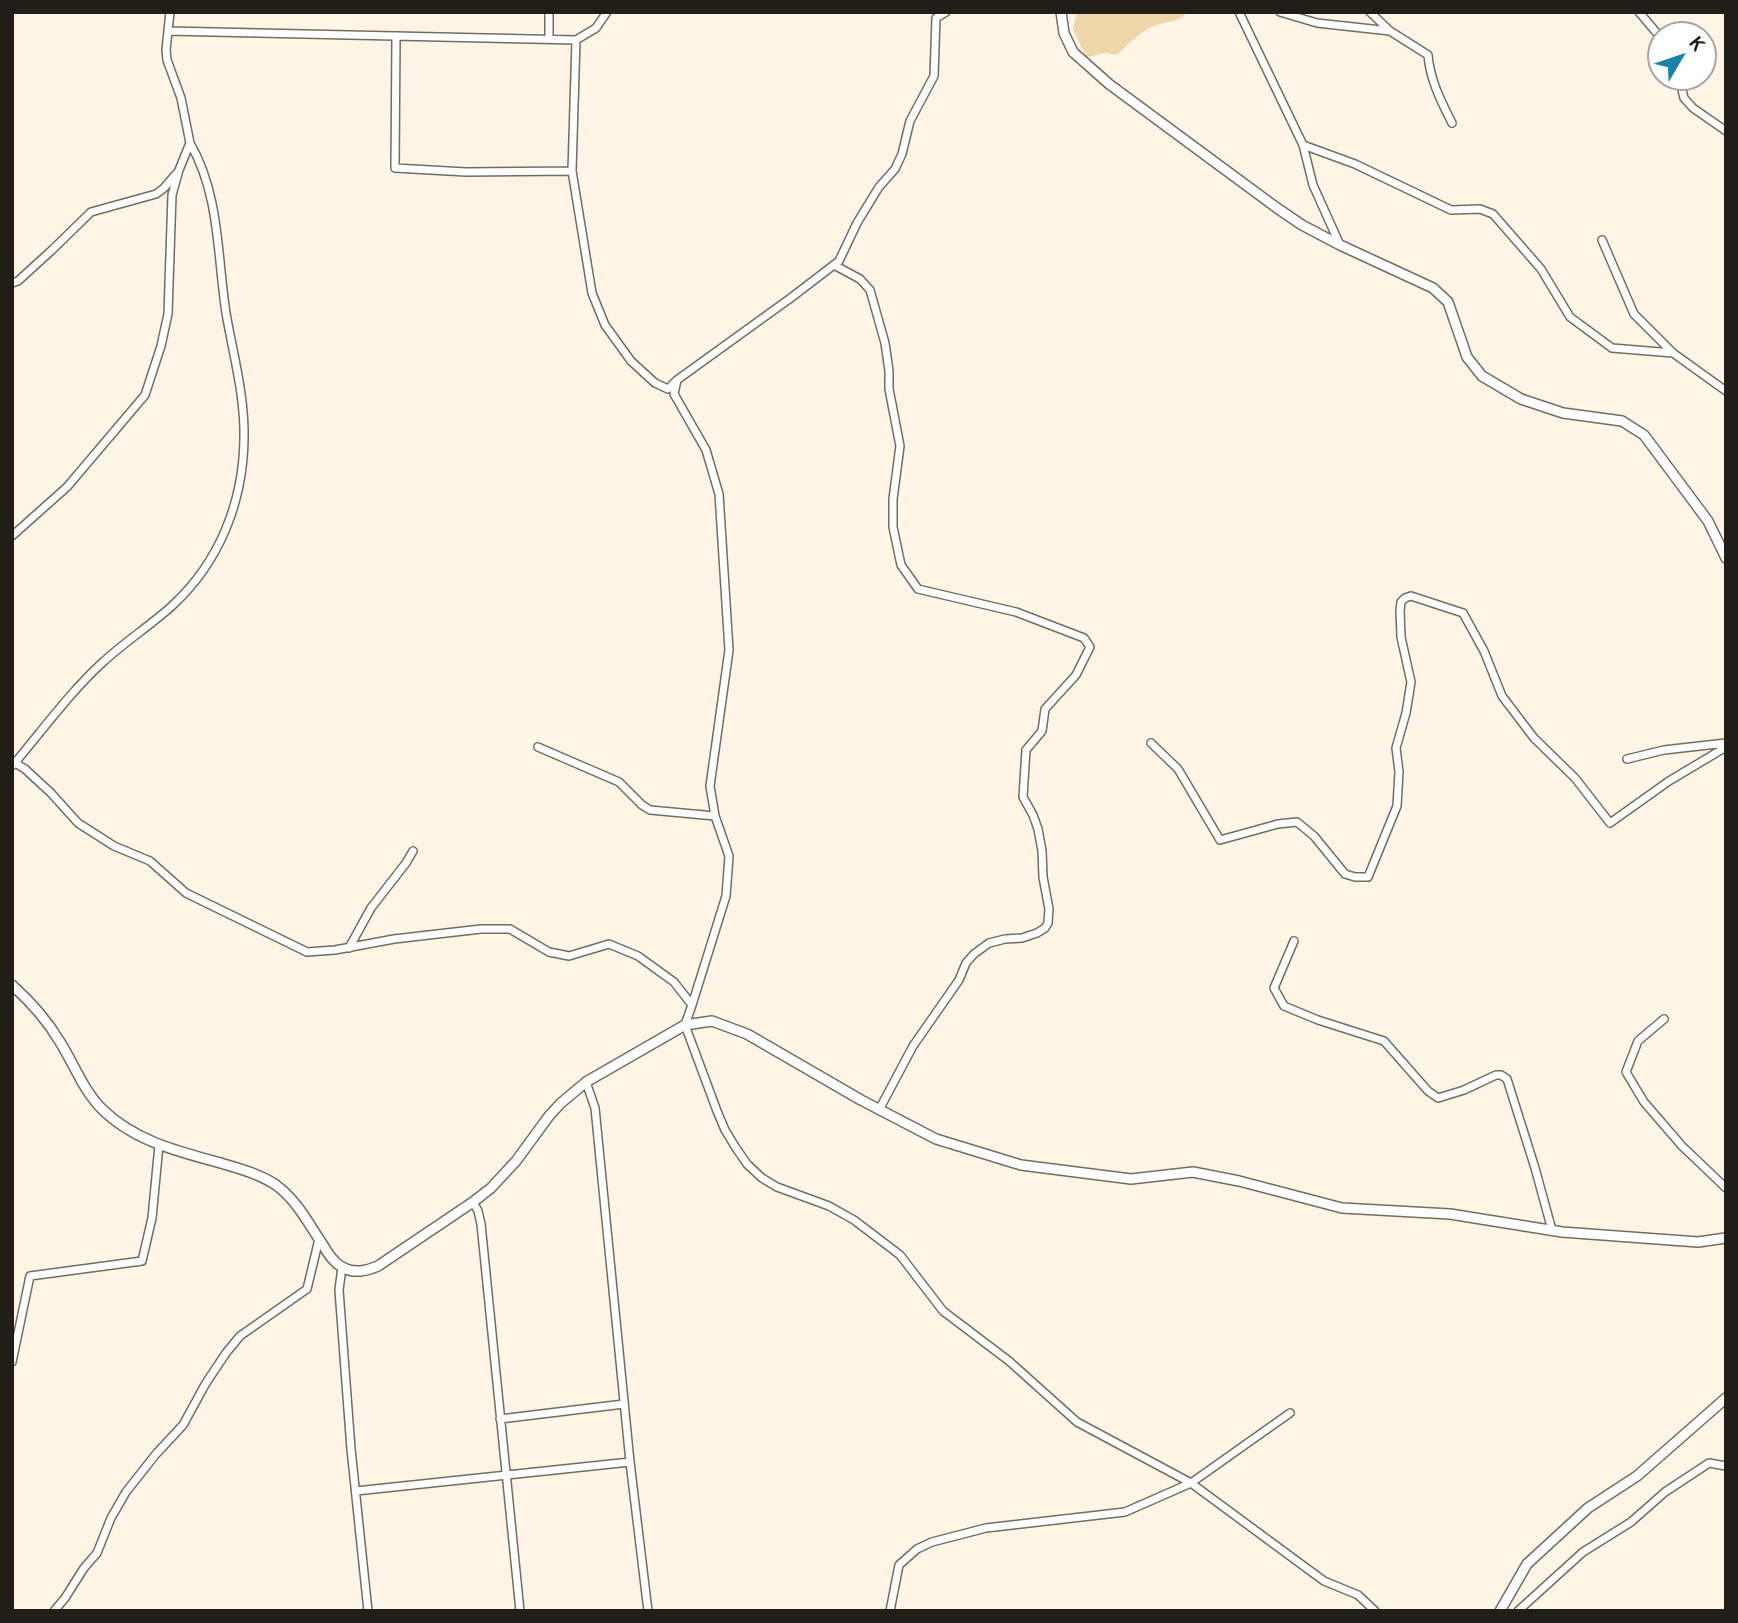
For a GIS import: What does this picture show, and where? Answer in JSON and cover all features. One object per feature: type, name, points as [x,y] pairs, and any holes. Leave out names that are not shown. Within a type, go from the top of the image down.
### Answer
[{"type":"street","points":[[170,12],[167,60],[183,107],[190,143],[201,163],[211,196],[224,302],[244,417],[243,463],[235,505],[218,547],[194,583],[172,606],[91,674],[13,763],[25,769],[78,822],[114,846],[150,861],[187,893],[307,952],[481,929],[510,929],[549,952],[569,956],[609,944],[638,956],[674,982],[692,1005]]},
{"type":"street","points":[[549,12],[549,39]]},
{"type":"street","points":[[168,31],[576,40],[596,28],[607,12]]},
{"type":"street","points":[[576,40],[572,171],[592,293],[606,325],[631,361],[655,383],[668,389],[839,261],[857,223],[879,187],[895,169],[902,153],[909,121],[934,76],[936,18],[946,12]]},
{"type":"street","points":[[1061,12],[1064,33],[1073,52],[1109,84],[1302,225],[1433,288],[1448,302],[1467,357],[1482,376],[1521,399],[1563,413],[1622,422],[1644,435],[1708,521],[1726,558]]},
{"type":"street","points":[[1239,12],[1303,145],[1313,185],[1340,245]]},
{"type":"street","points":[[1280,12],[1317,23],[1390,31]]},
{"type":"street","points":[[1370,12],[1390,31],[1428,55],[1429,70],[1451,123]]},
{"type":"street","points":[[396,36],[395,168],[466,172],[572,171]]},
{"type":"street","points":[[1682,91],[1684,98],[1693,108],[1726,131]]},
{"type":"street","points":[[12,536],[67,487],[145,395],[168,314],[172,195],[190,143]]},
{"type":"street","points":[[1303,145],[1355,164],[1451,210],[1480,209],[1493,214],[1541,269],[1570,317],[1612,348],[1673,353]]},
{"type":"street","points":[[12,284],[91,212],[156,194],[179,170]]},
{"type":"street","points":[[1602,240],[1634,314],[1673,353],[1726,391]]},
{"type":"street","points":[[834,265],[860,279],[870,290],[885,343],[890,371],[889,389],[900,446],[892,499],[893,527],[901,565],[918,589],[1016,612],[1084,638],[1090,647],[1076,675],[1045,709],[1042,731],[1026,750],[1023,797],[1038,829],[1049,909],[1048,923],[1037,933],[989,943],[974,954],[913,1046],[880,1110]]},
{"type":"street","points":[[677,380],[674,394],[706,450],[719,494],[729,650],[710,786],[729,856],[726,896],[685,1025],[725,1130],[747,1164],[762,1178],[776,1187],[829,1206],[854,1220],[900,1255],[943,1311],[1009,1361],[1077,1422],[1191,1483],[1324,1581],[1358,1595],[1375,1611]]},
{"type":"street","points":[[1151,743],[1178,769],[1220,840],[1278,824],[1297,822],[1314,836],[1345,874],[1368,877],[1397,806],[1399,772],[1396,748],[1411,682],[1400,611],[1401,602],[1411,596],[1462,613],[1485,651],[1502,696],[1534,738],[1575,778],[1610,823],[1726,745]]},
{"type":"street","points":[[1627,759],[1664,750],[1726,745]]},
{"type":"street","points":[[538,747],[619,782],[650,810],[716,816]]},
{"type":"street","points":[[349,948],[371,908],[413,851]]},
{"type":"street","points":[[1294,941],[1274,988],[1284,1006],[1384,1041],[1428,1091],[1438,1098],[1464,1090],[1496,1075],[1507,1079],[1552,1230]]},
{"type":"street","points":[[12,985],[45,1020],[90,1095],[103,1110],[127,1129],[159,1145],[250,1171],[268,1180],[296,1203],[330,1256],[342,1267],[359,1272],[378,1266],[473,1202],[505,1174],[549,1116],[586,1082],[685,1025],[712,1021],[747,1034],[936,1139],[1021,1165],[1131,1179],[1193,1172],[1342,1208],[1450,1214],[1552,1230],[1698,1241],[1726,1238]]},
{"type":"street","points":[[1664,1019],[1638,1041],[1626,1072],[1644,1102],[1682,1146],[1726,1188]]},
{"type":"street","points":[[586,1082],[595,1108],[630,1462],[648,1611]]},
{"type":"street","points":[[12,1362],[30,1276],[142,1261],[152,1218],[159,1145]]},
{"type":"street","points":[[473,1202],[481,1224],[520,1611]]},
{"type":"street","points":[[54,1611],[97,1553],[111,1518],[126,1492],[183,1425],[226,1353],[240,1336],[307,1289],[319,1238]]},
{"type":"street","points":[[342,1267],[339,1290],[368,1611]]},
{"type":"street","points":[[1500,1611],[1527,1564],[1588,1508],[1637,1476],[1726,1398]]},
{"type":"street","points":[[500,1419],[624,1404]]},
{"type":"street","points":[[890,1611],[899,1565],[917,1549],[932,1542],[986,1528],[1125,1512],[1191,1483],[1290,1413]]},
{"type":"street","points":[[356,1491],[630,1462]]},
{"type":"street","points":[[1518,1611],[1583,1552],[1631,1522],[1665,1492],[1709,1463],[1726,1466]]},
{"type":"shaded area","points":[[1077,12],[1187,12],[1180,19],[1147,30],[1117,55],[1106,53],[1086,57],[1073,29]]}]
